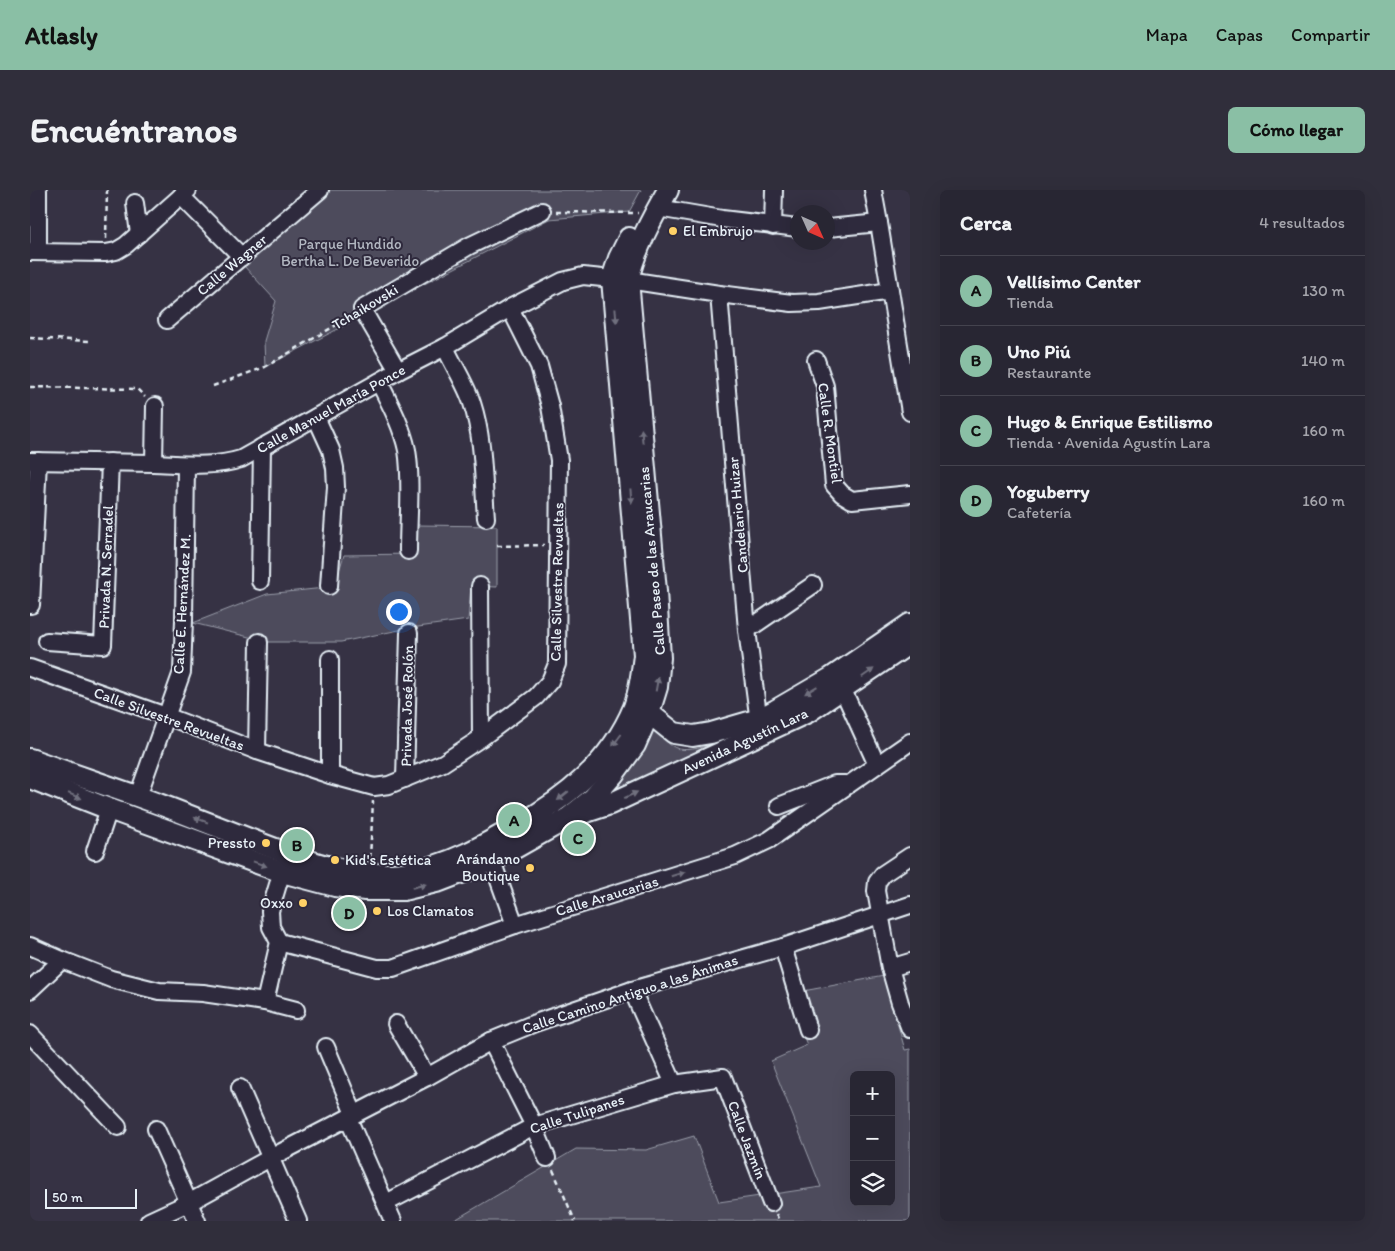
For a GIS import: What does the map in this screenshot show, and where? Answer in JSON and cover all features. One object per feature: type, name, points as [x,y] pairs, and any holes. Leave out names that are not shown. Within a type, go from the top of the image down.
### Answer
[{"type":"main road","name":"Calle Paseo de las Araucarias","points":[[30,765],[138,796],[335,886],[365,890],[403,890],[440,881],[492,862],[568,818],[594,798],[635,744],[649,713],[657,687],[660,658],[648,591],[620,279],[632,264],[651,204],[668,190]]},
{"type":"main road","name":"Calle Paseo de las Araucarias","points":[[30,765],[109,809],[285,863],[369,874],[403,873],[437,866],[485,845],[555,802],[579,783],[599,763],[621,734],[634,705],[641,680],[648,591]]},
{"type":"main road","name":"Avenida Agustín Lara","points":[[649,713],[674,733],[693,736],[760,727],[776,710],[831,678],[910,624]]},
{"type":"main road","name":"Avenida Agustín Lara","points":[[568,818],[610,804],[760,727],[808,712],[910,643]]},
{"type":"street","points":[[38,190],[34,252],[106,253],[116,251],[139,234],[184,193],[242,257]]},
{"type":"street","name":"Calle Wagner","points":[[167,320],[320,190]]},
{"type":"street","points":[[774,190],[774,226]]},
{"type":"street","points":[[873,190],[910,412]]},
{"type":"street","points":[[135,202],[139,234]]},
{"type":"street","points":[[651,204],[722,220],[790,227]]},
{"type":"street","name":"Tchaikovski","points":[[362,310],[469,246],[542,211]]},
{"type":"street","points":[[835,227],[880,223]]},
{"type":"street","name":"Calle Manuel María Ponce","points":[[34,461],[186,465],[229,463],[240,459],[445,347],[510,308],[563,281],[582,276],[620,279],[719,294],[792,302],[819,302],[890,291]]},
{"type":"street","name":"Candelario Huizar","points":[[719,294],[747,630],[760,727]]},
{"type":"street","name":"Calle Silvestre Revueltas","points":[[30,668],[166,716],[257,751],[374,787],[389,786],[443,763],[481,738],[536,697],[550,681],[556,664],[559,460],[550,406],[538,366],[510,308]]},
{"type":"street","points":[[362,310],[398,371]]},
{"type":"street","points":[[445,347],[471,401],[477,422],[481,445],[486,518]]},
{"type":"street","name":"Calle R. Montiel","points":[[816,360],[825,386],[834,485],[842,494],[852,500],[910,494]]},
{"type":"street","points":[[379,382],[400,426],[407,449],[409,471],[408,551]]},
{"type":"street","points":[[154,463],[155,406]]},
{"type":"street","points":[[316,417],[331,450],[335,468],[336,487],[329,586]]},
{"type":"street","points":[[260,581],[262,447]]},
{"type":"street","points":[[30,605],[34,461]]},
{"type":"street","name":"Privada N. Serradel","points":[[47,641],[103,645],[110,462]]},
{"type":"street","name":"Calle E. Hernández M.","points":[[138,796],[182,672],[186,465]]},
{"type":"street","points":[[747,630],[813,585]]},
{"type":"street","points":[[480,586],[481,738]]},
{"type":"street","name":"Privada José Rolón","points":[[405,779],[409,633]]},
{"type":"street","points":[[257,751],[259,642]]},
{"type":"street","points":[[330,659],[330,775]]},
{"type":"street","points":[[843,690],[878,765]]},
{"type":"street","name":"Calle Araucarias","points":[[279,942],[377,968],[393,968],[515,925],[735,856],[769,840],[910,742]]},
{"type":"street","points":[[779,806],[835,784],[850,784]]},
{"type":"street","points":[[95,851],[109,809]]},
{"type":"street","points":[[910,856],[883,874],[877,882],[876,890],[890,968],[910,1029]]},
{"type":"street","points":[[492,862],[515,925]]},
{"type":"street","points":[[264,1002],[279,942],[271,927],[270,911],[285,863]]},
{"type":"street","name":"Calle Camino Antiguo a las Ánimas","points":[[149,1221],[190,1202],[270,1158],[427,1077],[491,1041],[632,990],[783,947],[910,905]]},
{"type":"street","points":[[30,946],[111,979],[159,991],[203,993],[264,1002],[296,1010]]},
{"type":"street","points":[[783,947],[808,1030]]},
{"type":"street","points":[[30,990],[62,960]]},
{"type":"street","points":[[890,968],[910,962]]},
{"type":"street","points":[[632,990],[674,1084]]},
{"type":"street","points":[[396,1024],[427,1077]]},
{"type":"street","points":[[30,1034],[118,1127]]},
{"type":"street","points":[[491,1041],[548,1158]]},
{"type":"street","points":[[326,1047],[393,1221]]},
{"type":"street","name":"Calle Tulipanes","points":[[386,1203],[534,1126],[674,1084],[723,1077]]},
{"type":"street","name":"Calle Jazmín","points":[[723,1077],[771,1204]]},
{"type":"street","points":[[240,1088],[298,1221]]},
{"type":"street","points":[[156,1129],[197,1221]]},
{"type":"path","points":[[106,253],[107,190]]},
{"type":"path","points":[[542,211],[651,204]]},
{"type":"path","name":"Tchaikovski","points":[[213,386],[265,367],[362,310]]},
{"type":"path","points":[[30,338],[90,341]]},
{"type":"path","points":[[30,387],[137,389],[155,406]]},
{"type":"path","points":[[496,546],[558,544]]},
{"type":"path","points":[[369,874],[374,787]]},
{"type":"path","points":[[548,1158],[575,1221]]},
{"type":"green space","name":"Parque Hundido Bertha L. De Beverido","points":[[327,190],[641,190],[629,212],[549,219],[265,367],[264,341],[276,301],[243,265]]},
{"type":"green space","points":[[416,525],[497,526],[497,587],[471,586],[468,620],[404,629],[341,642],[269,642],[193,623],[267,594],[334,587],[344,555],[413,554]]},
{"type":"green space","points":[[654,726],[669,744],[684,750],[712,744],[747,730],[596,804]]},
{"type":"green space","points":[[884,976],[905,1050],[910,1049],[910,1221],[453,1221],[576,1149],[646,1150],[694,1136],[719,1202],[821,1187],[771,1061],[807,1045],[787,994]]},
{"type":"place","name":"El Embrujo","points":[[673,231]]},
{"type":"place","name":"Vellísimo Center","points":[[514,820]]},
{"type":"place","name":"Hugo & Enrique Estilismo","points":[[578,838]]},
{"type":"place","name":"Pressto","points":[[266,843]]},
{"type":"place","name":"Uno Piú","points":[[297,845]]},
{"type":"place","name":"Kid's Estética","points":[[335,860]]},
{"type":"place","name":"Arándano Boutique","points":[[530,868]]},
{"type":"place","name":"Oxxo","points":[[303,903]]},
{"type":"place","name":"Los Clamatos","points":[[377,911]]},
{"type":"place","name":"Yoguberry","points":[[349,913]]}]
